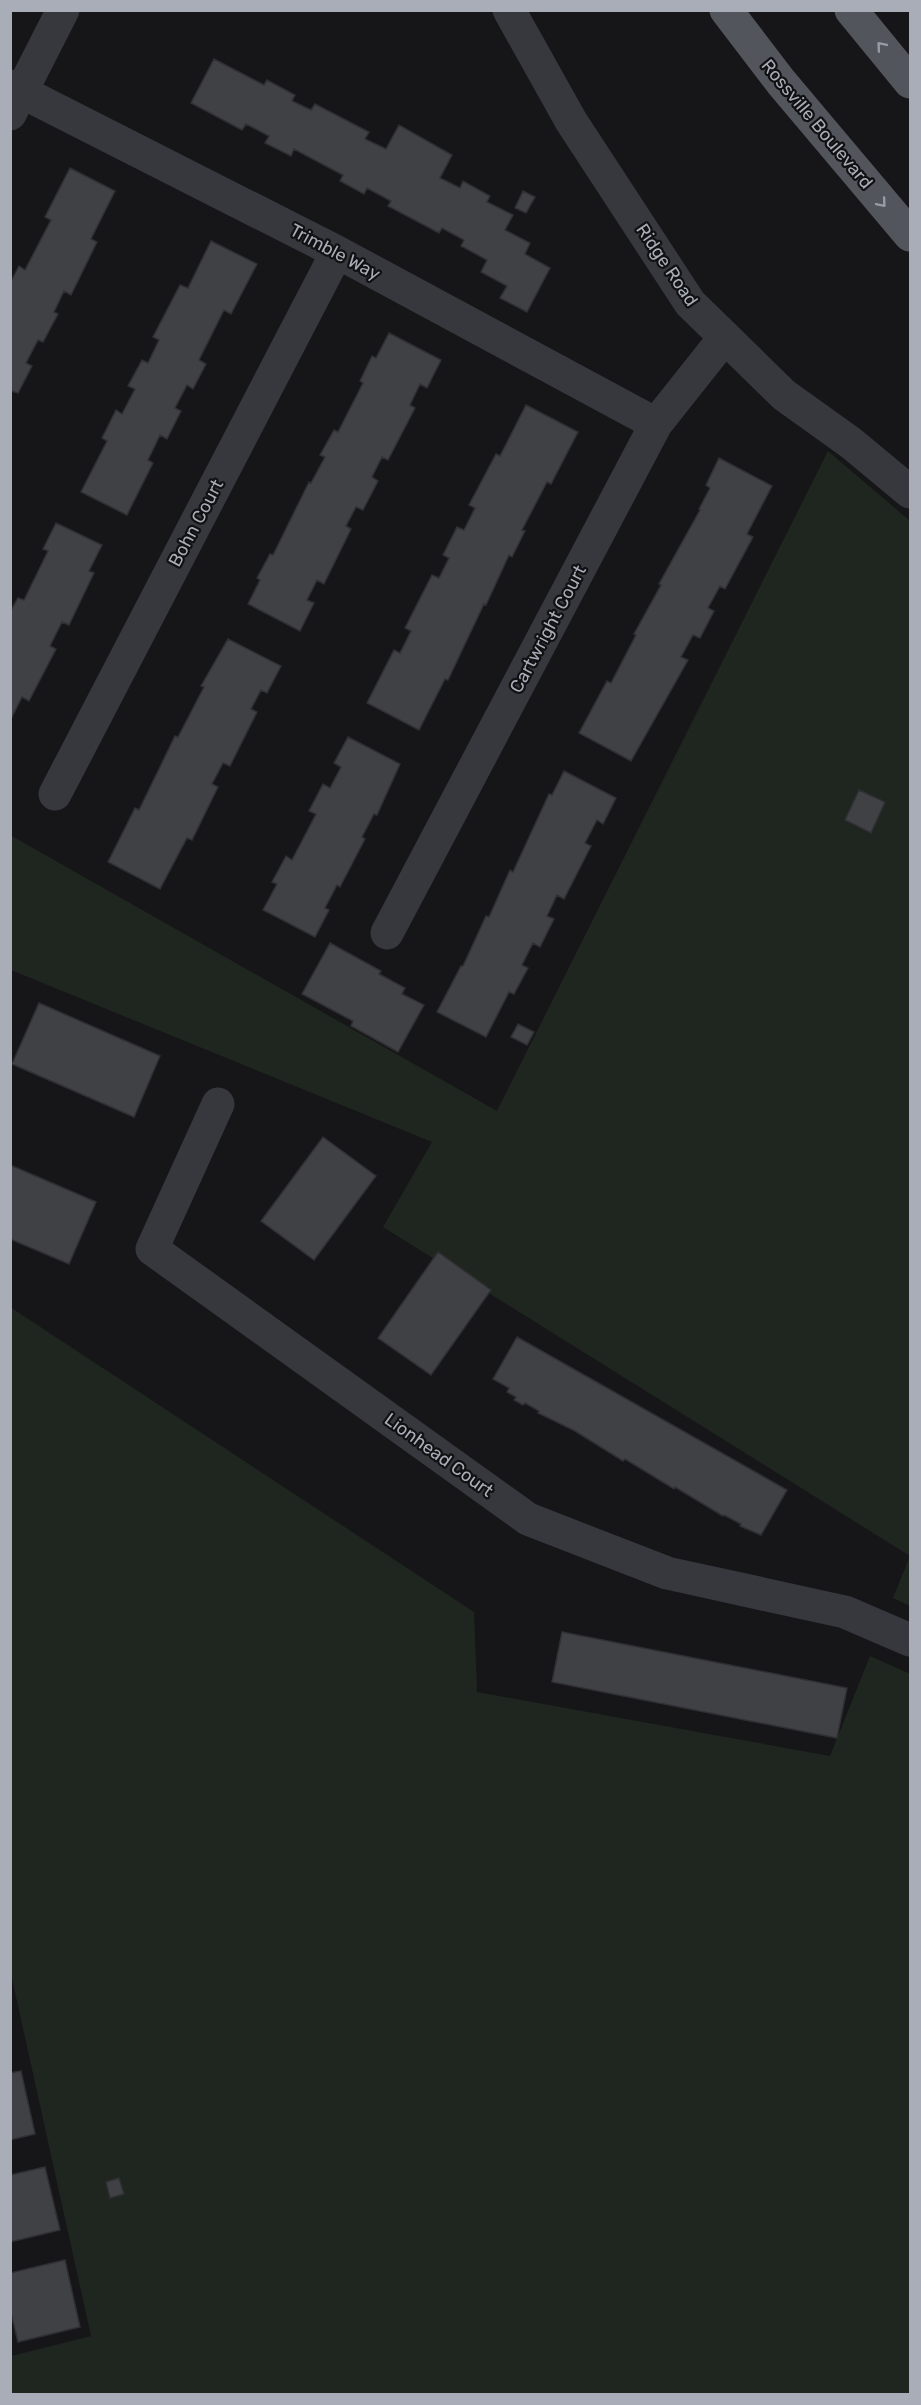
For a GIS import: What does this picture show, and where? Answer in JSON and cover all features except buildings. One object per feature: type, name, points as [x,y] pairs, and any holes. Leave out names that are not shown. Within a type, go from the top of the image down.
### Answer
[{"type":"main road","name":"Rossville Boulevard","points":[[726,10],[781,82],[910,235]]},
{"type":"main road","points":[[851,10],[910,82]]},
{"type":"street","points":[[14,97],[63,10]]},
{"type":"street","name":"Ridge Road","points":[[508,10],[571,121],[690,303],[784,395],[851,443],[910,492]]},
{"type":"street","name":"Trimble Way","points":[[14,97],[337,252],[656,424]]},
{"type":"street","name":"Bohn Court","points":[[55,794],[337,252]]},
{"type":"street","name":"Cartwright Court","points":[[387,933],[656,424],[725,337]]},
{"type":"street","name":"Lionhead Court","points":[[218,1104],[152,1249],[528,1519],[667,1573],[845,1612],[910,1640]]},
{"type":"shaded area","points":[[828,451],[910,521],[910,1556],[383,1227],[432,1142],[11,970],[10,835],[497,1111]]},
{"type":"shaded area","points":[[10,1307],[474,1612],[477,1692],[830,1756],[870,1656],[910,1674],[910,2394],[11,2394],[11,2356],[91,2336],[11,1974]]},
{"type":"shaded area","points":[[910,1556],[910,1606],[893,1598]]}]
